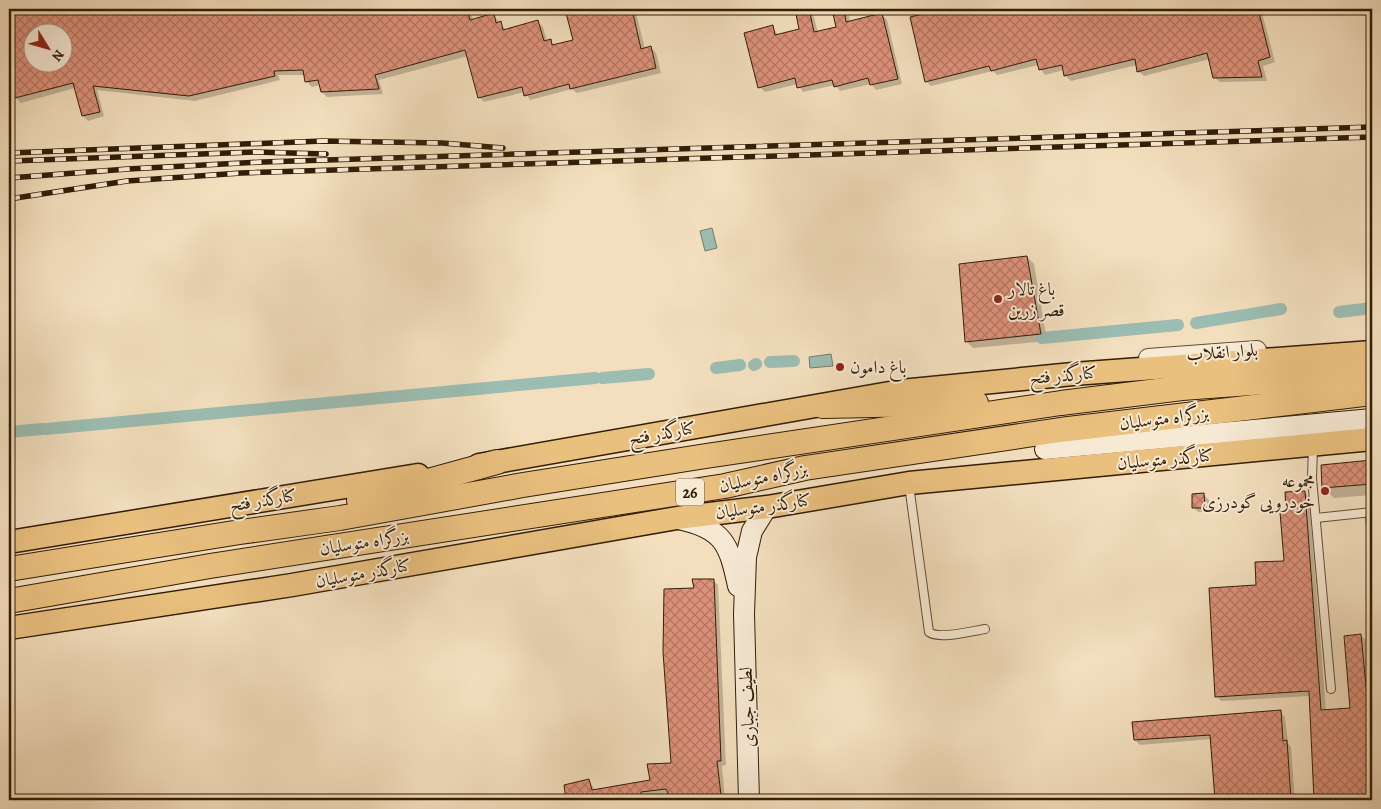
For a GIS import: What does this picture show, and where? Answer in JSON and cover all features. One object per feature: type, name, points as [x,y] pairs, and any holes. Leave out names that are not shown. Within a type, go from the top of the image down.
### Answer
[{"type":"highway","name":"بزرگراه متوسلیان","points":[[9,569],[340,518],[522,485],[1061,403],[1182,388],[1372,374]]},
{"type":"highway","name":"بزرگراه متوسلیان","points":[[9,601],[210,566],[725,486],[805,468],[1050,432],[1372,393]]},
{"type":"highway","points":[[823,406],[895,403],[1061,403]]},
{"type":"highway","points":[[725,486],[766,486],[1045,449]]},
{"type":"highway","points":[[240,532],[286,513],[374,497],[497,462]]},
{"type":"main road","name":"کنارگذر فتح","points":[[9,542],[497,462],[901,391],[1073,374],[1372,352]]},
{"type":"main road","points":[[1045,449],[1372,419]]},
{"type":"main road","name":"کنارگذر متوسلیان","points":[[9,628],[292,585],[677,518],[767,507],[909,483],[1372,439]]},
{"type":"main road","points":[[744,614],[746,557],[752,531],[767,507]]},
{"type":"main road","points":[[677,518],[703,524],[715,533],[726,546],[733,563],[744,614]]},
{"type":"main road","name":"لطیف جباری","points":[[744,614],[750,800]]},
{"type":"street","name":"بلوار انقلاب","points":[[1073,374],[1137,359],[1191,353],[1372,343]]},
{"type":"lane","points":[[1313,445],[1312,478],[1331,689]]},
{"type":"lane","points":[[909,483],[928,632],[933,635],[944,635],[985,629]]},
{"type":"lane","points":[[1316,518],[1371,512],[1372,541]]},
{"type":"water","points":[[712,228],[717,248],[705,251],[700,231]]},
{"type":"water","points":[[831,354],[833,366],[810,368],[809,357]]},
{"type":"building","points":[[9,9],[446,9],[447,12],[467,9],[470,20],[494,13],[496,23],[501,21],[503,30],[538,20],[544,41],[551,39],[552,45],[573,40],[565,9],[632,9],[641,49],[651,46],[656,68],[570,89],[569,84],[524,96],[522,87],[478,98],[465,50],[375,75],[379,89],[321,92],[318,80],[305,82],[303,70],[274,71],[275,76],[189,96],[93,86],[100,112],[82,116],[73,83],[15,98],[9,75]]},
{"type":"building","points":[[795,9],[809,9],[814,32],[836,27],[832,9],[844,9],[846,22],[882,13],[898,79],[870,85],[868,78],[834,87],[832,80],[797,88],[795,78],[758,88],[744,33],[773,25],[775,35],[799,29]]},
{"type":"building","points":[[943,9],[1258,9],[1270,57],[1258,61],[1262,77],[1213,78],[1207,53],[1137,72],[1135,59],[1064,76],[1062,65],[1039,70],[1036,59],[991,71],[989,66],[925,82],[910,17]]},
{"type":"building","name":"باغ تالار قصر زرین","points":[[1027,256],[1041,334],[965,342],[959,264]]},
{"type":"building","points":[[1372,460],[1372,484],[1322,488],[1321,465]]},
{"type":"building","points":[[1305,491],[1321,710],[1350,708],[1344,636],[1361,634],[1368,707],[1372,707],[1372,800],[1314,800],[1309,691],[1215,697],[1209,588],[1256,585],[1255,562],[1284,561],[1280,512],[1286,511],[1285,492]]},
{"type":"building","points":[[1204,493],[1205,508],[1192,508],[1192,494]]},
{"type":"building","points":[[692,579],[714,579],[721,761],[717,761],[721,795],[671,800],[666,789],[641,792],[642,800],[566,800],[564,785],[589,779],[592,790],[650,780],[647,764],[671,763],[663,652],[664,589],[694,588]]},
{"type":"building","points":[[1281,710],[1283,741],[1287,740],[1291,800],[1215,800],[1210,735],[1134,740],[1132,722]]},
{"type":"waterway","points":[[1339,312],[1372,308]]},
{"type":"waterway","points":[[1196,323],[1281,309]]},
{"type":"waterway","points":[[1042,338],[1178,325]]},
{"type":"waterway","points":[[770,362],[794,361]]},
{"type":"waterway","points":[[716,368],[740,365]]},
{"type":"waterway","points":[[602,378],[649,374]]},
{"type":"waterway","points":[[46,429],[595,378]]},
{"type":"waterway","points":[[9,432],[42,429]]},
{"type":"railway","points":[[9,178],[128,169],[263,162],[1372,127]]},
{"type":"railway","points":[[9,199],[127,181],[241,173],[1372,137]]},
{"type":"railway","points":[[9,153],[323,141],[442,143],[503,148]]},
{"type":"railway","points":[[11,161],[255,152],[326,154]]},
{"type":"place","name":"باغ تالار قصر زرین","points":[[998,299]]},
{"type":"place","name":"باغ دامون","points":[[840,367]]},
{"type":"place","name":"مجموعه خودرویی گودرزی","points":[[1325,491]]}]
